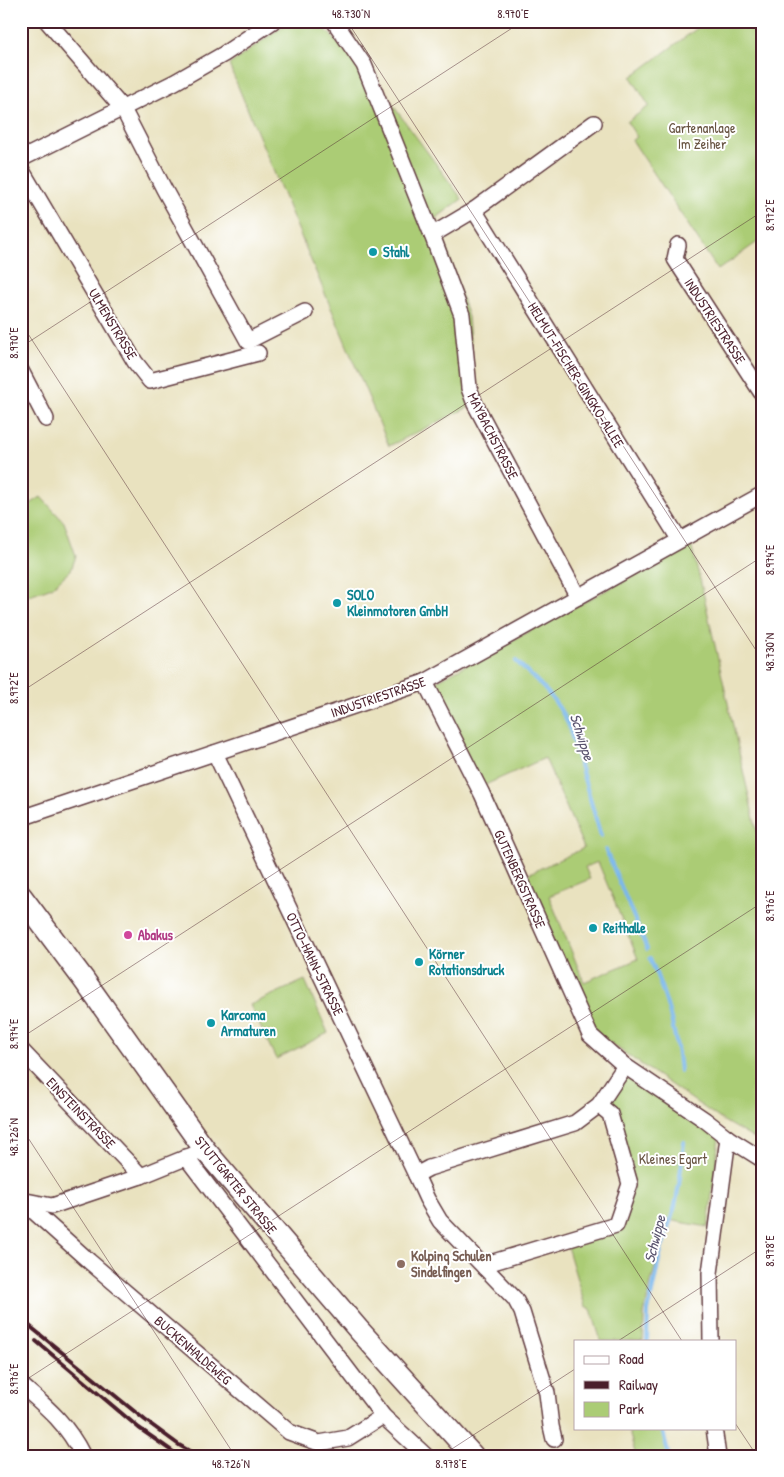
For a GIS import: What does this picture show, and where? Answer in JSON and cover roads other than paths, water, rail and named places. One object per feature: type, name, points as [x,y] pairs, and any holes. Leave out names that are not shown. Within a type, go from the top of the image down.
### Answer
[{"type":"street","points":[[47,21],[123,109],[159,180],[248,341],[305,312]]},
{"type":"street","points":[[21,159],[123,109],[224,54],[273,21]]},
{"type":"street","name":"MAYBACHSTRASSE","points":[[334,21],[364,66],[462,315],[469,388],[475,404],[578,597]]},
{"type":"street","points":[[432,235],[474,210],[594,123]]},
{"type":"street","name":"ULMENSTRASSE","points":[[21,169],[135,362],[150,381],[258,353]]},
{"type":"street","name":"HELMUT-FISCHER-GINGKO-ALLEE","points":[[474,210],[679,540]]},
{"type":"street","name":"INDUSTRIESTRASSE","points":[[678,245],[675,259],[763,395]]},
{"type":"street","points":[[21,371],[46,419]]},
{"type":"street","name":"INDUSTRIESTRASSE","points":[[21,818],[135,778],[216,753],[425,682],[763,494]]},
{"type":"street","name":"GUTENBERGSTRASSE","points":[[425,682],[482,794],[590,1036],[625,1066]]},
{"type":"street","name":"OTTO-HAHN-STRASSE","points":[[216,753],[427,1199],[440,1221],[515,1299],[522,1312],[547,1393],[554,1439]]},
{"type":"street","name":"STUTTGARTER STRASSE","points":[[21,896],[84,980],[166,1097],[195,1154],[383,1416],[426,1456]]},
{"type":"street","name":"EINSTEINSTRASSE","points":[[21,1050],[140,1176]]},
{"type":"street","points":[[416,1175],[429,1168],[575,1123],[599,1105],[625,1066],[705,1120],[728,1138],[763,1160]]},
{"type":"street","points":[[485,1268],[490,1263],[616,1224],[630,1184],[610,1114],[599,1105]]},
{"type":"street","points":[[710,1340],[710,1273],[728,1138]]},
{"type":"street","name":"STUTTGARTER STRASSE","points":[[195,1154],[352,1322],[473,1456]]},
{"type":"street","name":"BUCKENHALDEWEG","points":[[21,1200],[52,1206],[140,1176],[195,1154]]},
{"type":"street","name":"BUCKENHALDEWEG","points":[[21,1200],[89,1261],[289,1432],[319,1443],[348,1438],[383,1416]]},
{"type":"street","points":[[21,1385],[67,1428],[83,1456]]},
{"type":"street","points":[[714,1430],[718,1456]]},
{"type":"waterway","name":"Schwippe","points":[[516,661],[552,697],[568,724],[601,836]]},
{"type":"waterway","name":"Schwippe","points":[[606,850],[647,949]]},
{"type":"waterway","name":"Schwippe","points":[[650,958],[669,1013],[676,1041],[680,1071]]},
{"type":"waterway","name":"Schwippe","points":[[647,1340],[648,1311],[661,1251],[675,1206],[684,1142]]},
{"type":"waterway","name":"Schwippe","points":[[662,1430],[669,1456]]},
{"type":"railway","points":[[21,1319],[145,1420],[179,1445],[198,1456]]},
{"type":"railway","points":[[36,1341],[139,1428],[179,1456]]},
{"type":"place","name":"Stahl","points":[[373,252]]},
{"type":"place","name":"SOLO Kleinmotoren GmbH","points":[[337,603]]},
{"type":"place","name":"Reithalle","points":[[593,928]]},
{"type":"place","name":"Abakus","points":[[128,935]]},
{"type":"place","name":"Körner Rotationsdruck","points":[[419,962]]},
{"type":"place","name":"Karcoma Armaturen","points":[[211,1023]]},
{"type":"place","name":"Kolping Schulen Sindelfingen","points":[[401,1264]]},
{"type":"park label","name":"Gartenanlage Im Zeiher","points":[[702,136]]},
{"type":"park label","name":"Kleines Egart","points":[[673,1159]]}]
